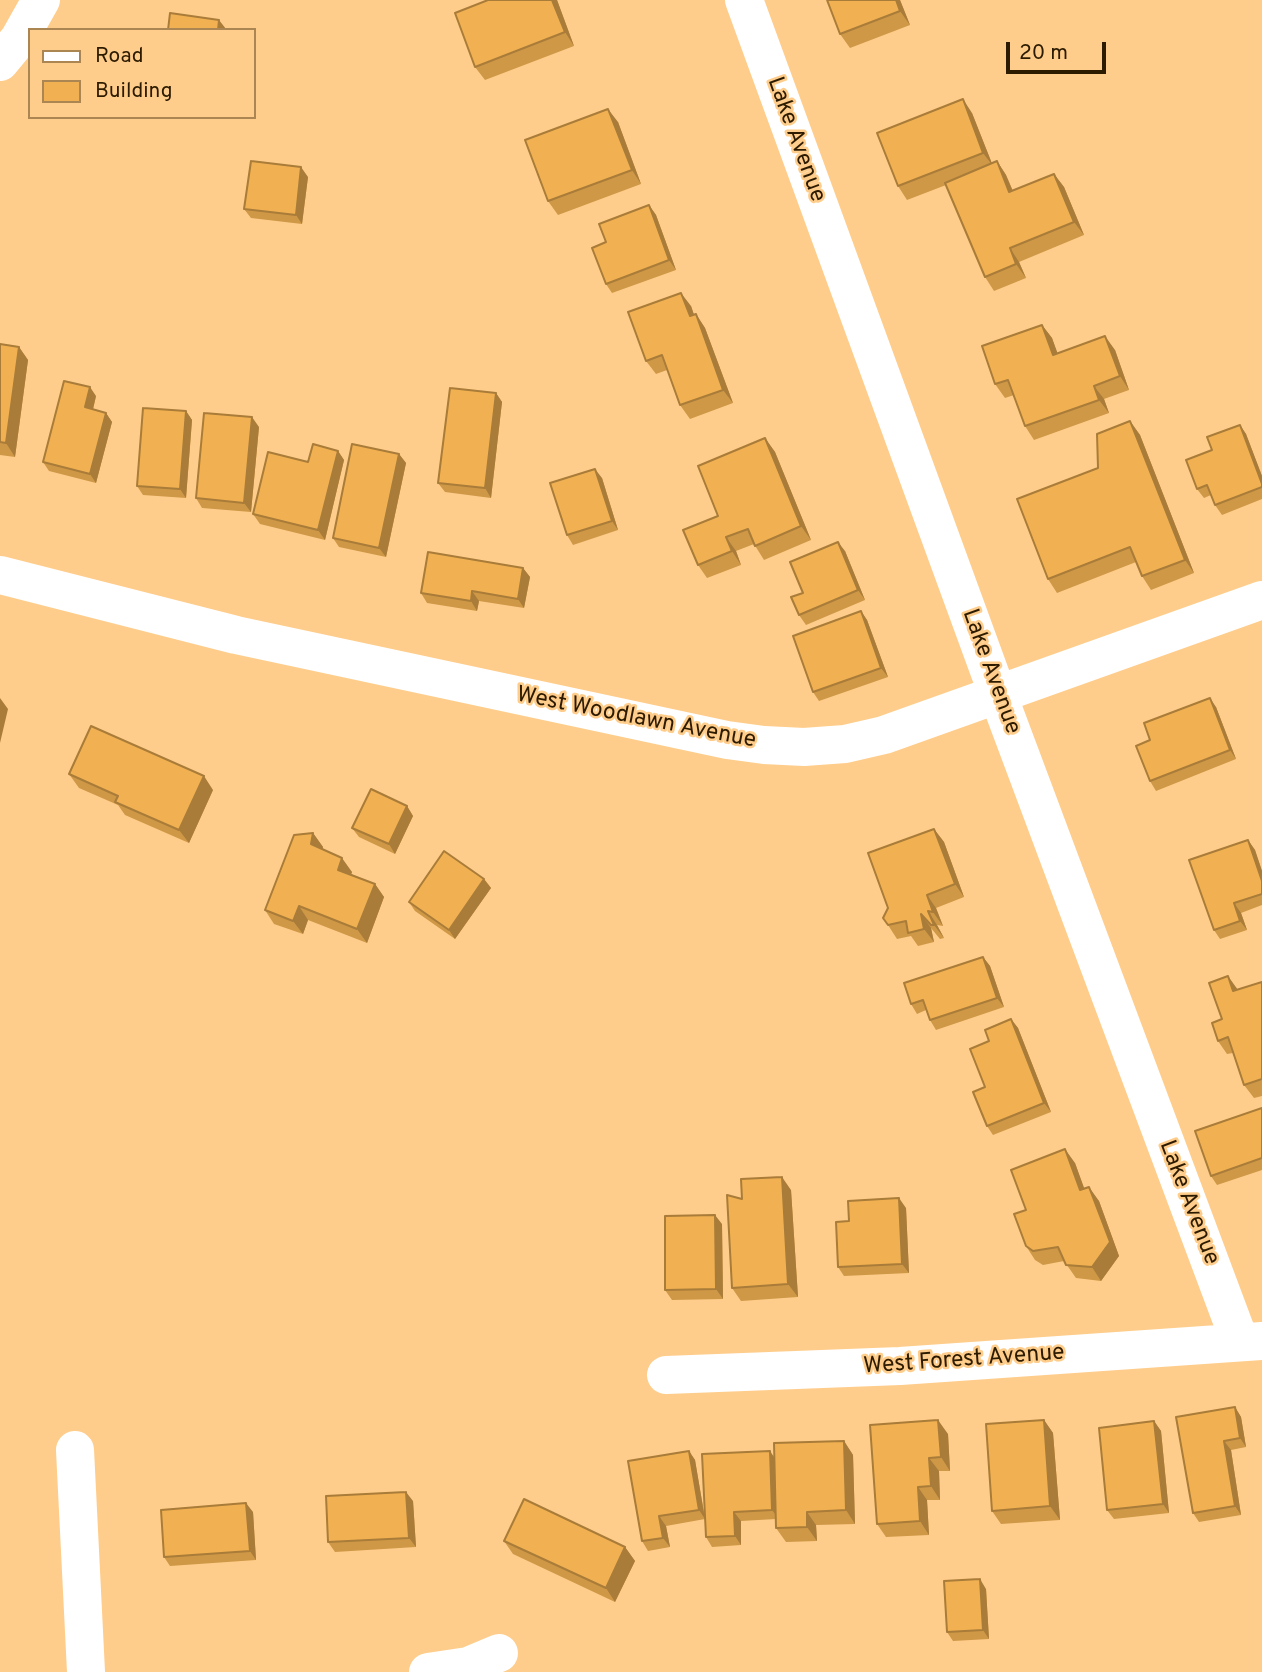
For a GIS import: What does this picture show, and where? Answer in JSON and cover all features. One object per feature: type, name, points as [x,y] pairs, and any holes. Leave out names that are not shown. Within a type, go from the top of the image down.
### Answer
[{"type":"street","points":[[0,62],[19,39],[41,0]]},
{"type":"street","name":"Lake Avenue","points":[[744,0],[998,695],[1251,1341]]},
{"type":"street","name":"West Woodlawn Avenue","points":[[0,575],[236,635],[727,740],[804,747],[845,744],[884,734],[1262,600]]},
{"type":"street","name":"West Forest Avenue","points":[[666,1376],[900,1366],[1251,1341]]},
{"type":"street","points":[[75,1450],[86,1672]]},
{"type":"street","points":[[428,1672],[468,1666],[499,1653]]},
{"type":"building","points":[[488,0],[552,0],[565,32],[475,67],[455,13]]},
{"type":"building","points":[[827,0],[896,0],[900,11],[840,34]]},
{"type":"building","points":[[170,13],[219,20],[218,28],[168,28]]},
{"type":"building","points":[[963,99],[983,153],[898,186],[877,133]]},
{"type":"building","points":[[608,109],[632,170],[548,201],[525,140]]},
{"type":"building","points":[[251,161],[301,167],[296,215],[244,209]]},
{"type":"building","points":[[997,161],[1009,192],[1054,174],[1074,222],[1010,248],[1016,264],[985,277],[945,183]]},
{"type":"building","points":[[649,205],[669,260],[606,284],[592,248],[606,242],[599,224]]},
{"type":"building","points":[[681,293],[690,316],[696,314],[723,390],[680,405],[662,355],[646,361],[628,312]]},
{"type":"building","points":[[1042,325],[1053,355],[1105,336],[1120,376],[1094,386],[1099,400],[1025,426],[1008,380],[995,384],[982,346]]},
{"type":"building","points":[[0,344],[19,347],[6,443],[0,442]]},
{"type":"building","points":[[64,381],[90,387],[85,407],[106,413],[90,474],[43,462]]},
{"type":"building","points":[[450,388],[496,393],[485,488],[438,483]]},
{"type":"building","points":[[143,408],[186,411],[180,489],[137,486]]},
{"type":"building","points":[[204,413],[252,417],[244,503],[196,498]]},
{"type":"building","points":[[1130,421],[1185,560],[1142,576],[1130,547],[1048,579],[1017,499],[1098,468],[1097,434]]},
{"type":"building","points":[[1240,425],[1262,487],[1215,505],[1207,485],[1197,489],[1186,460],[1212,450],[1207,437]]},
{"type":"building","points":[[765,438],[801,526],[755,546],[748,529],[726,537],[732,551],[698,565],[683,530],[718,516],[698,466]]},
{"type":"building","points":[[313,444],[338,451],[318,530],[253,514],[268,452],[308,462]]},
{"type":"building","points":[[352,444],[399,454],[379,548],[333,538]]},
{"type":"building","points":[[595,469],[612,521],[567,535],[550,483]]},
{"type":"building","points":[[838,542],[858,590],[799,615],[791,597],[803,593],[790,562]]},
{"type":"building","points":[[428,552],[523,568],[518,599],[472,591],[471,601],[421,593]]},
{"type":"building","points":[[861,611],[881,668],[813,692],[793,636]]},
{"type":"building","points":[[1210,698],[1230,750],[1150,781],[1136,746],[1150,740],[1144,723]]},
{"type":"building","points":[[91,726],[204,776],[179,830],[115,802],[118,796],[69,774]]},
{"type":"building","points":[[371,789],[407,806],[389,844],[352,828]]},
{"type":"building","points":[[934,829],[955,884],[927,895],[933,912],[928,911],[934,925],[921,914],[924,929],[908,933],[906,921],[888,925],[883,918],[888,908],[868,853]]},
{"type":"building","points":[[313,833],[311,844],[342,858],[338,870],[375,884],[357,929],[299,906],[293,921],[265,910],[294,835]]},
{"type":"building","points":[[1248,840],[1262,881],[1262,894],[1234,903],[1240,921],[1214,930],[1189,860]]},
{"type":"building","points":[[444,851],[484,879],[449,930],[409,902]]},
{"type":"building","points":[[983,957],[997,998],[930,1020],[923,1000],[911,1004],[904,983]]},
{"type":"building","points":[[1228,976],[1233,991],[1262,982],[1262,1079],[1244,1085],[1228,1037],[1218,1041],[1212,1023],[1222,1019],[1209,983]]},
{"type":"building","points":[[1011,1019],[1044,1103],[987,1126],[973,1092],[985,1087],[970,1049],[989,1041],[985,1030]]},
{"type":"building","points":[[1262,1108],[1262,1158],[1211,1176],[1195,1131]]},
{"type":"building","points":[[1065,1149],[1080,1190],[1089,1187],[1110,1242],[1092,1267],[1066,1265],[1058,1247],[1033,1251],[1026,1246],[1014,1214],[1026,1210],[1011,1170]]},
{"type":"building","points":[[782,1177],[788,1284],[732,1288],[727,1195],[742,1199],[741,1179]]},
{"type":"building","points":[[899,1198],[902,1264],[838,1267],[836,1222],[849,1221],[848,1201]]},
{"type":"building","points":[[715,1215],[716,1289],[665,1290],[665,1216]]},
{"type":"building","points":[[1235,1407],[1240,1438],[1224,1441],[1235,1506],[1193,1513],[1176,1417]]},
{"type":"building","points":[[938,1420],[941,1457],[929,1458],[931,1486],[918,1487],[920,1521],[877,1524],[870,1425]]},
{"type":"building","points":[[1044,1420],[1050,1506],[992,1511],[986,1424]]},
{"type":"building","points":[[1154,1421],[1163,1504],[1107,1510],[1099,1428]]},
{"type":"building","points":[[844,1441],[846,1510],[807,1512],[807,1527],[776,1528],[774,1443]]},
{"type":"building","points":[[689,1451],[699,1510],[659,1516],[663,1538],[642,1541],[628,1461]]},
{"type":"building","points":[[770,1451],[772,1510],[734,1512],[735,1536],[706,1537],[702,1454]]},
{"type":"building","points":[[406,1492],[409,1538],[328,1542],[326,1496]]},
{"type":"building","points":[[524,1499],[625,1547],[606,1588],[504,1541]]},
{"type":"building","points":[[246,1503],[250,1551],[164,1557],[161,1510]]},
{"type":"building","points":[[980,1579],[983,1630],[947,1632],[944,1581]]}]
